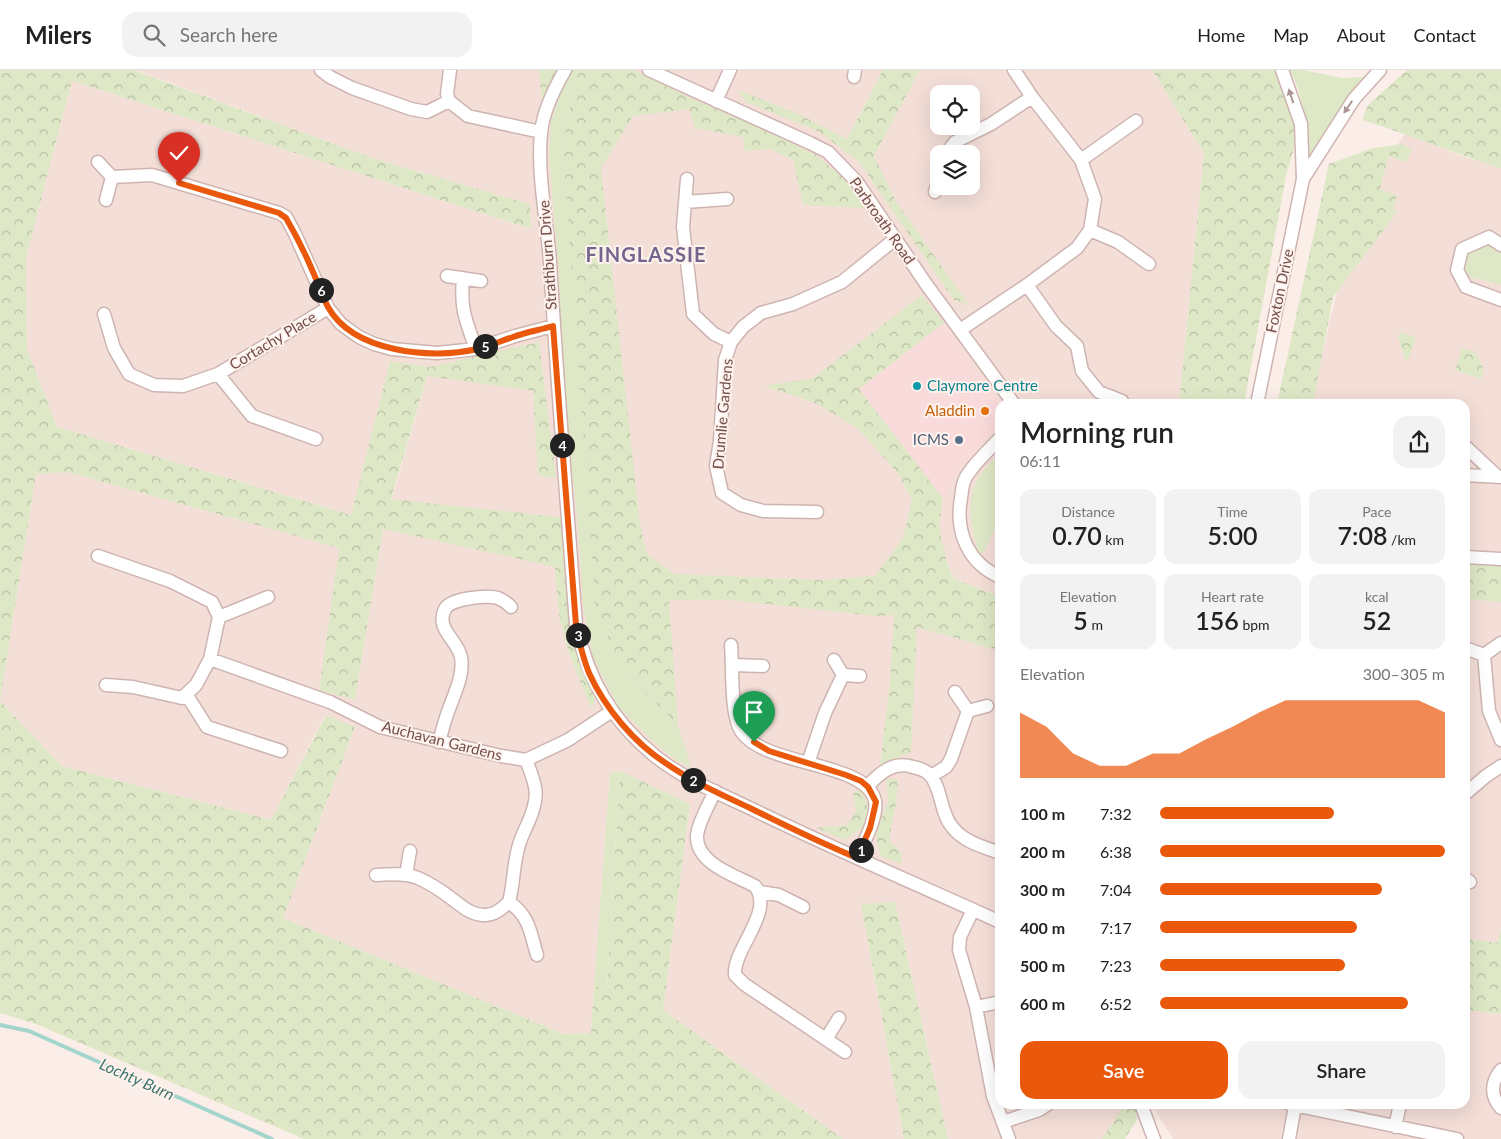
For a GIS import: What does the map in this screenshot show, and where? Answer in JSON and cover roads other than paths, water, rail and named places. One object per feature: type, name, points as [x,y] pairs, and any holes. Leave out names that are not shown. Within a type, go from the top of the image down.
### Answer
[{"type":"street","points":[[321,70],[330,77],[352,88],[411,109],[427,112],[449,101]]},
{"type":"street","points":[[450,70],[447,94],[449,101],[468,116],[541,132]]},
{"type":"street","name":"Strathburn Drive","points":[[565,70],[548,104],[541,132],[541,164],[549,247],[553,326],[576,625],[589,672],[612,711],[654,756],[667,765],[714,791],[824,844],[995,920]]},
{"type":"street","name":"Parbroath Road","points":[[648,70],[828,152],[857,182],[895,239],[1010,399]]},
{"type":"street","points":[[716,101],[730,70]]},
{"type":"street","points":[[960,330],[1027,285],[1077,248],[1090,230],[1096,199],[1080,160],[1014,70]]},
{"type":"street","name":"Foxton Drive","points":[[1258,399],[1303,179],[1301,124],[1282,70]]},
{"type":"street","name":"Foxton Drive","points":[[1303,179],[1354,99],[1380,70]]},
{"type":"street","points":[[953,145],[955,142],[991,124],[1032,97]]},
{"type":"street","points":[[1080,160],[1136,121]]},
{"type":"street","points":[[98,162],[112,177],[152,176],[279,213],[286,218],[295,234],[328,308],[342,324],[359,337],[374,344],[392,349],[437,353],[476,349],[553,326]]},
{"type":"street","points":[[106,200],[112,177]]},
{"type":"street","points":[[686,179],[683,227],[692,314],[714,334],[731,342]]},
{"type":"street","points":[[685,202],[726,199]]},
{"type":"street","points":[[1090,230],[1118,242],[1150,264]]},
{"type":"street","points":[[1501,245],[1488,238],[1462,248],[1457,270],[1466,288],[1501,300]]},
{"type":"street","name":"Drumlie Gardens","points":[[816,512],[763,511],[741,505],[722,493],[716,466],[720,441],[725,360],[731,342],[743,327],[761,313],[793,304],[842,282],[895,239]]},
{"type":"street","points":[[447,276],[481,281]]},
{"type":"street","points":[[463,278],[462,310],[476,349]]},
{"type":"street","points":[[1027,285],[1056,326],[1077,346],[1082,371],[1099,392],[1115,399]]},
{"type":"street","name":"Cortachy Place","points":[[104,314],[114,348],[130,374],[154,385],[183,386],[218,374],[328,308]]},
{"type":"street","name":"Cortachy Place","points":[[218,374],[252,416],[316,439]]},
{"type":"street","points":[[995,443],[965,479],[959,513],[963,538],[972,558],[987,572],[995,576]]},
{"type":"street","points":[[1470,451],[1499,477]]},
{"type":"street","points":[[1470,475],[1499,477]]},
{"type":"street","points":[[98,556],[170,581],[212,602],[219,617],[210,659],[196,685],[182,698],[134,687],[106,685]]},
{"type":"street","points":[[1470,557],[1501,559]]},
{"type":"street","points":[[219,617],[268,597]]},
{"type":"street","points":[[439,742],[457,690],[461,671],[460,657],[456,646],[443,629],[442,620],[445,610],[450,603],[465,599],[492,597],[500,598],[511,607]]},
{"type":"street","points":[[1484,655],[1501,643]]},
{"type":"street","points":[[731,645],[736,720],[742,732],[769,751],[846,775],[861,781],[868,787],[876,802],[870,828],[857,858]]},
{"type":"street","points":[[1470,650],[1484,655]]},
{"type":"street","points":[[1484,655],[1489,711],[1501,740]]},
{"type":"street","name":"Auchavan Gardens","points":[[210,659],[330,702],[380,728],[526,760]]},
{"type":"street","points":[[834,660],[843,675]]},
{"type":"street","points":[[733,666],[763,666]]},
{"type":"street","points":[[808,763],[825,713],[843,675]]},
{"type":"street","points":[[843,675],[860,676]]},
{"type":"street","points":[[955,692],[968,711]]},
{"type":"street","points":[[186,694],[207,727],[281,751]]},
{"type":"street","points":[[968,711],[987,706]]},
{"type":"street","points":[[376,875],[416,877],[476,914],[485,915],[493,913],[509,902],[519,842],[534,808],[536,794],[535,782],[526,760],[568,740],[612,711]]},
{"type":"street","points":[[931,776],[946,767],[968,711]]},
{"type":"street","points":[[868,787],[875,777],[895,765],[916,767],[931,776],[952,828],[968,840],[995,851]]},
{"type":"street","points":[[1470,790],[1501,766]]},
{"type":"street","points":[[714,791],[697,834],[702,856],[754,886],[760,892],[779,895],[803,907]]},
{"type":"street","points":[[406,875],[410,851]]},
{"type":"street","points":[[760,892],[761,900],[758,912],[736,963],[735,975],[744,984],[845,1052]]},
{"type":"street","points":[[509,902],[519,909],[525,917],[537,955]]},
{"type":"street","points":[[973,910],[960,936],[959,950],[976,1007],[995,1101]]},
{"type":"street","points":[[976,1007],[995,1003]]},
{"type":"street","points":[[826,1039],[839,1018]]},
{"type":"street","points":[[1501,1070],[1493,1084],[1492,1092],[1494,1100],[1501,1108]]},
{"type":"street","points":[[998,1109],[1009,1139]]},
{"type":"street","points":[[1003,1122],[1041,1109]]},
{"type":"street","points":[[1143,1109],[1154,1139]]},
{"type":"street","points":[[1289,1139],[1292,1109]]},
{"type":"street","points":[[1312,1109],[1458,1139]]},
{"type":"street","points":[[1395,1126],[1399,1109]]},
{"type":"waterway","name":"Lochty Burn","points":[[0,1025],[29,1031],[272,1139]]},
{"type":"place","name":"Claymore Centre","points":[[917,386]]},
{"type":"place","name":"Aladdin","points":[[985,411]]},
{"type":"place","name":"ICMS","points":[[959,440]]},
{"type":"district","name":"FINGLASSIE","points":[[646,255]]}]
